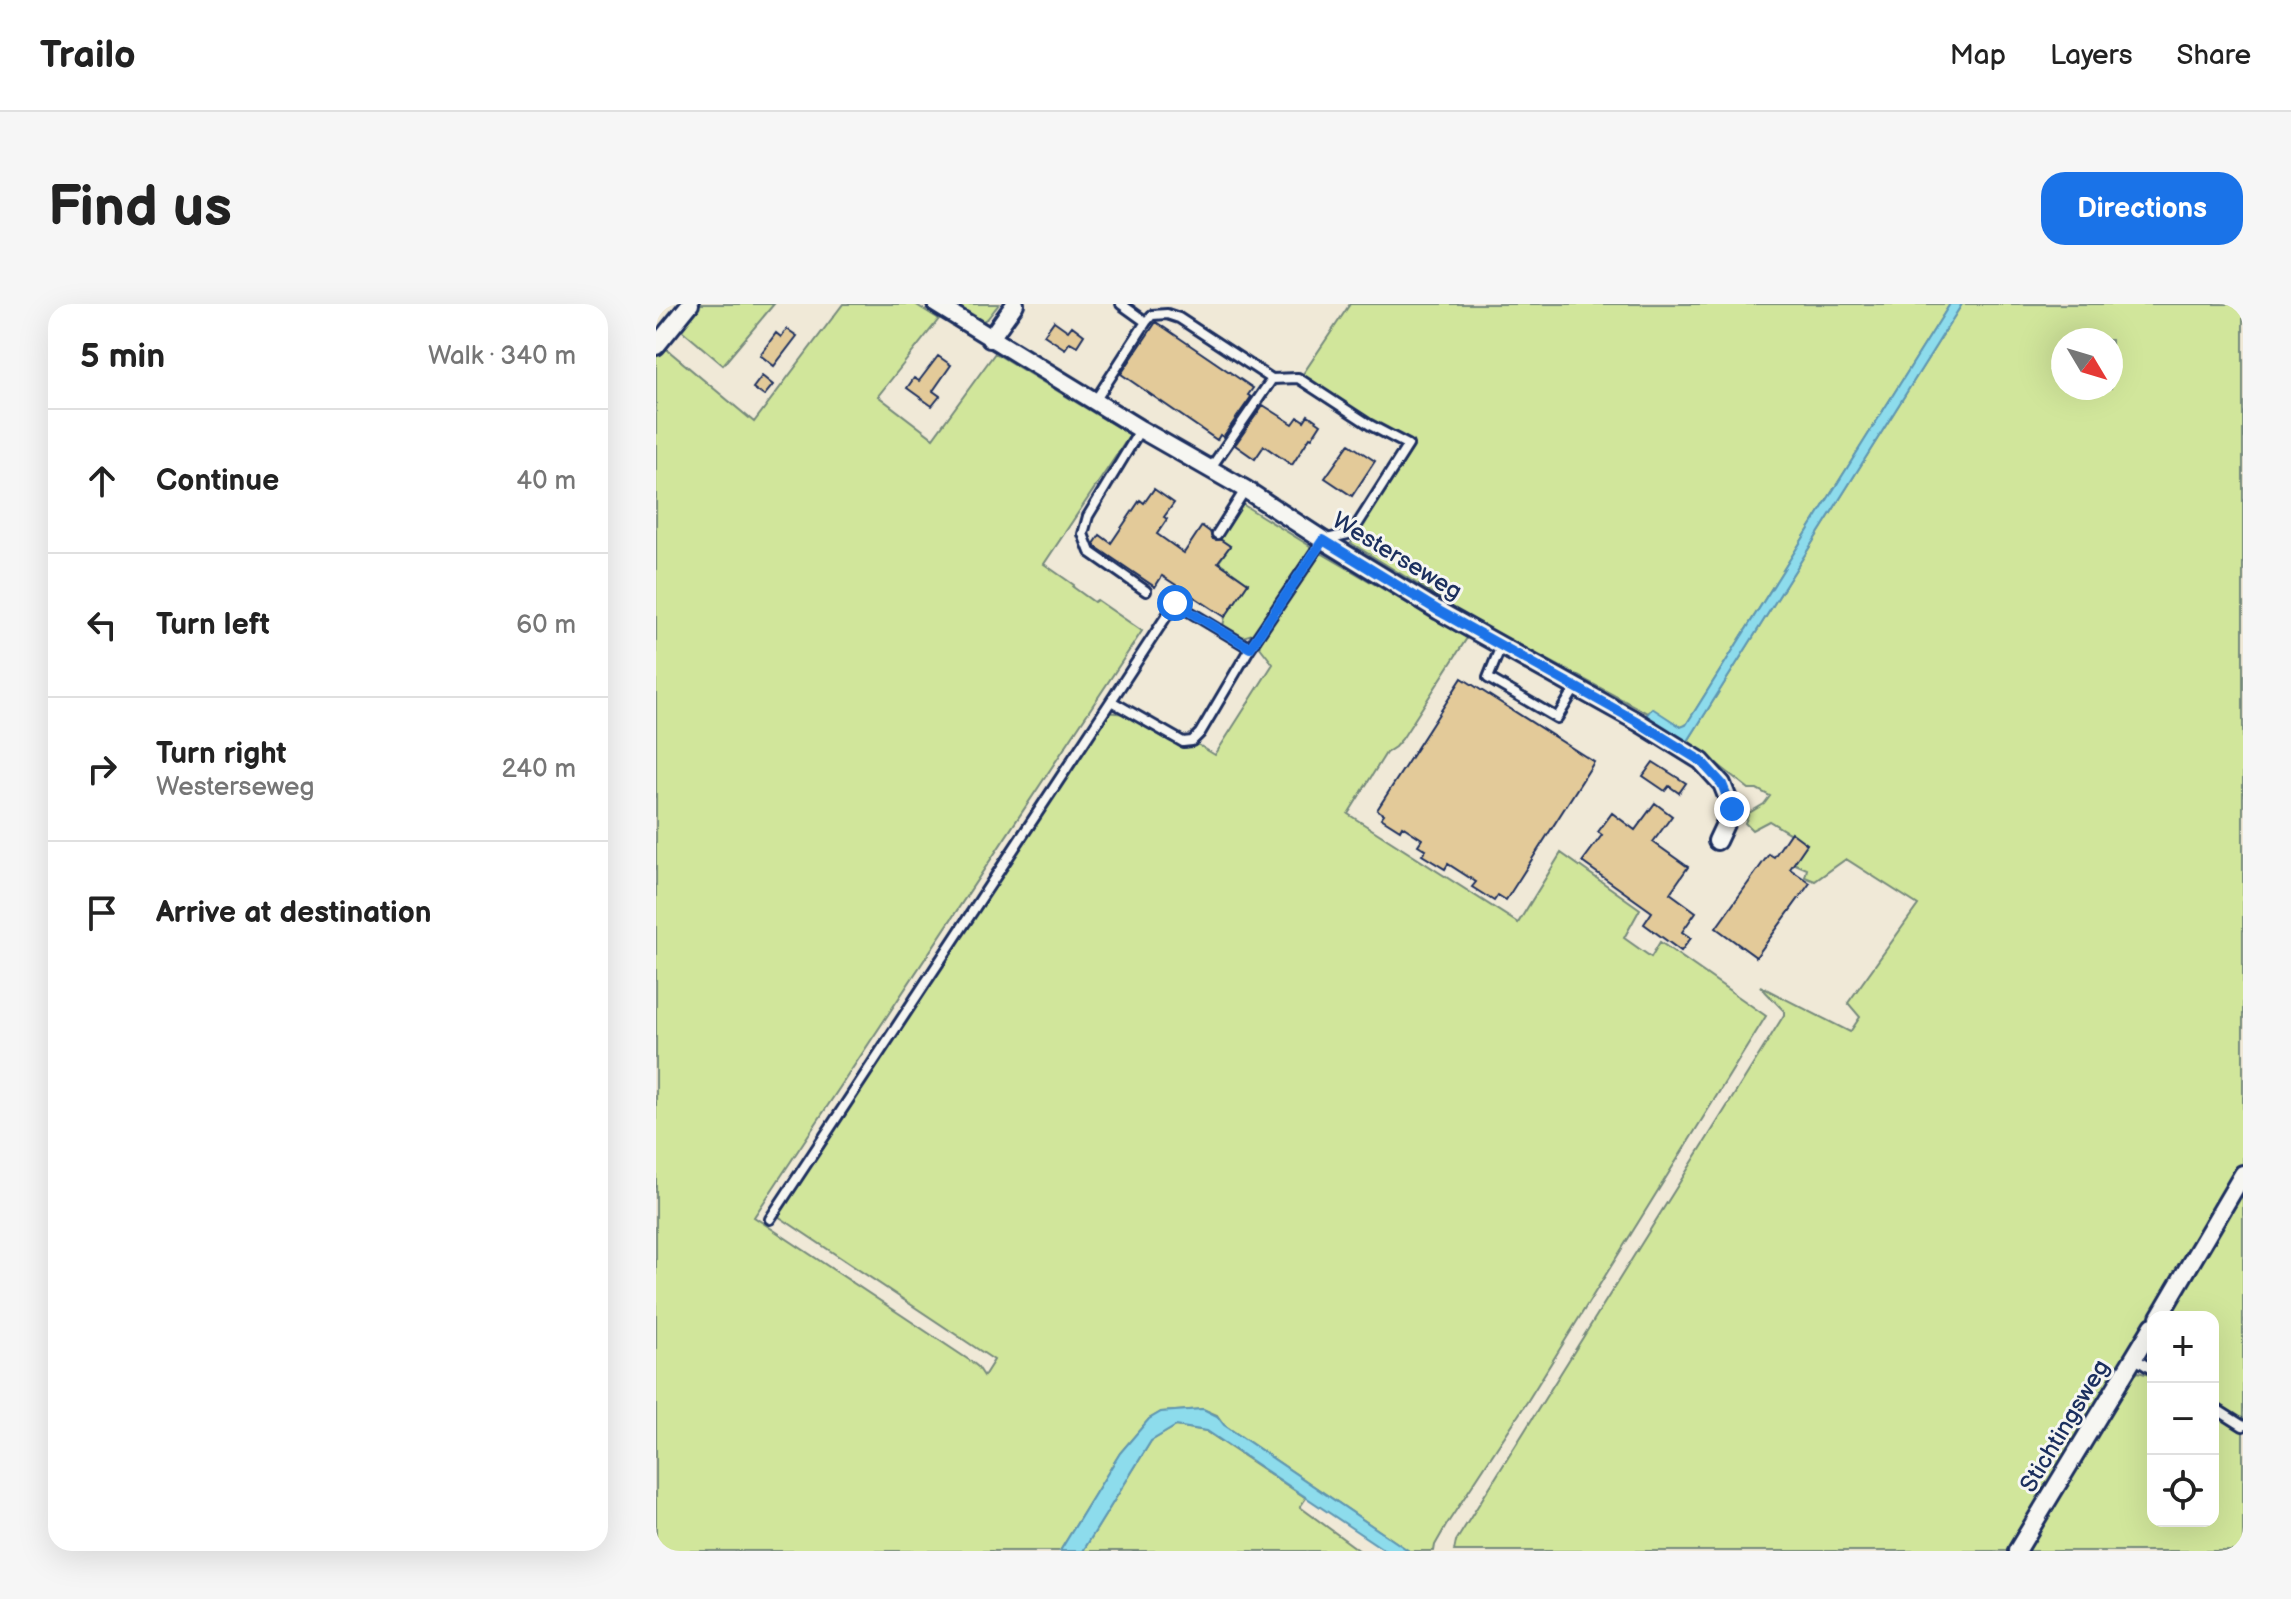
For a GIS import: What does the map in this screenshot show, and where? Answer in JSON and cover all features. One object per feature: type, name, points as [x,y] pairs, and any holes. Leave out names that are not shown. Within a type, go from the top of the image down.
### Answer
[{"type":"street","points":[[656,346],[690,304]]},
{"type":"street","name":"Westerseweg","points":[[936,304],[1140,429],[1245,489],[1439,611],[1638,722],[1701,761],[1722,784],[1732,809],[1717,841]]},
{"type":"street","points":[[990,339],[1015,304]]},
{"type":"street","points":[[2163,1311],[2243,1174]]},
{"type":"street","name":"Stichtingsweg","points":[[2017,1551],[2147,1336]]},
{"type":"lane","points":[[1121,304],[1146,322]]},
{"type":"lane","points":[[1095,402],[1146,322],[1152,315],[1167,314],[1179,318],[1272,379],[1298,378],[1370,425],[1408,445],[1352,533],[1323,540],[1192,741],[1183,742],[1111,701]]},
{"type":"lane","points":[[1210,469],[1272,379]]},
{"type":"lane","points":[[1140,429],[1088,516],[1083,534],[1090,552],[1146,591]]},
{"type":"lane","points":[[1217,534],[1245,489]]},
{"type":"lane","points":[[770,1219],[1175,603],[1250,648]]},
{"type":"lane","points":[[1501,645],[1488,678],[1557,718],[1576,687]]},
{"type":"lane","points":[[2134,1358],[2147,1366]]},
{"type":"lane","points":[[2219,1411],[2243,1426]]},
{"type":"green space","points":[[699,304],[774,304],[723,365],[679,328]]},
{"type":"green space","points":[[843,304],[915,304],[939,319],[878,396],[933,438],[995,353],[1130,435],[1044,564],[1094,602],[1097,600],[1142,631],[754,1217],[972,1362],[984,1376],[994,1360],[775,1214],[1105,712],[1127,714],[1169,741],[1186,748],[1197,744],[1215,755],[1273,664],[1259,646],[1321,553],[1467,638],[1402,739],[1386,753],[1348,814],[1518,923],[1561,853],[1640,909],[1624,938],[1651,957],[1660,942],[1766,1016],[1527,1402],[1447,1524],[1434,1551],[1409,1551],[1224,1425],[1217,1415],[1203,1409],[1161,1412],[1149,1419],[1120,1453],[1060,1551],[656,1551],[656,357],[664,347],[754,422]]},
{"type":"green space","points":[[947,304],[999,304],[981,322]]},
{"type":"green space","points":[[1350,304],[1950,304],[1686,725],[1681,727],[1652,709],[1647,713],[1458,612],[1351,543],[1414,447],[1335,400],[1303,374]]},
{"type":"green space","points":[[1962,304],[2243,304],[2243,1166],[2153,1311],[2147,1311],[2147,1320],[2007,1551],[1454,1551],[1456,1541],[1784,1015],[1784,1011],[1760,986],[1850,1032],[1860,1017],[1848,1003],[1918,905],[1846,859],[1815,881],[1805,877],[1807,869],[1793,863],[1807,844],[1769,821],[1752,830],[1745,823],[1749,813],[1764,804],[1770,796],[1757,789],[1749,789],[1688,741]]},
{"type":"green space","points":[[1242,504],[1310,546],[1310,552],[1256,633],[1243,637],[1223,626],[1225,617],[1248,583],[1219,562],[1230,546],[1220,539]]},
{"type":"green space","points":[[2243,1186],[2243,1420],[2219,1406],[2219,1311],[2168,1311]]},
{"type":"green space","points":[[2138,1372],[2147,1374],[2147,1527],[2219,1527],[2219,1416],[2243,1430],[2243,1551],[2023,1551],[2129,1380]]},
{"type":"green space","points":[[1176,1426],[1206,1431],[1306,1498],[1300,1507],[1360,1551],[1083,1551],[1151,1441]]},
{"type":"water","points":[[1950,304],[1962,304],[1688,741],[1646,716],[1652,708],[1681,727],[1686,725]]},
{"type":"water","points":[[1203,1409],[1409,1551],[1386,1551],[1207,1431],[1176,1426],[1151,1441],[1083,1551],[1060,1551],[1120,1453],[1149,1419],[1161,1412]]},
{"type":"building","points":[[1054,321],[1068,331],[1072,326],[1084,335],[1077,346],[1070,342],[1065,349],[1044,335]]},
{"type":"building","points":[[1156,322],[1253,388],[1248,395],[1251,397],[1223,437],[1220,435],[1217,440],[1121,374]]},
{"type":"building","points":[[787,329],[797,336],[774,366],[760,355],[776,333],[781,337]]},
{"type":"building","points":[[938,356],[951,365],[933,391],[940,396],[932,406],[907,388],[914,378],[919,381]]},
{"type":"building","points":[[762,376],[773,385],[764,396],[753,388]]},
{"type":"building","points":[[1263,405],[1293,424],[1298,417],[1304,421],[1308,415],[1321,424],[1292,465],[1264,446],[1255,459],[1235,445]]},
{"type":"building","points":[[1349,444],[1375,461],[1352,496],[1325,478]]},
{"type":"building","points":[[1154,489],[1174,503],[1157,534],[1184,553],[1202,526],[1213,539],[1230,546],[1218,562],[1248,583],[1225,617],[1162,576],[1155,587],[1094,544],[1100,535],[1111,543],[1140,500],[1144,503]]},
{"type":"building","points":[[1462,678],[1594,762],[1506,900],[1498,895],[1494,901],[1472,887],[1476,882],[1448,864],[1445,869],[1422,855],[1426,850],[1418,845],[1422,839],[1402,826],[1400,830],[1381,818],[1384,814],[1377,810]]},
{"type":"building","points":[[1653,762],[1686,783],[1679,793],[1669,786],[1665,791],[1643,776]]},
{"type":"building","points":[[1655,803],[1672,816],[1653,842],[1688,867],[1670,893],[1696,912],[1682,932],[1691,938],[1681,951],[1644,924],[1652,912],[1582,862],[1602,835],[1598,832],[1612,813],[1635,830]]},
{"type":"building","points":[[1791,832],[1807,844],[1790,869],[1810,883],[1756,957],[1716,928],[1769,854],[1774,857]]},
{"type":"route","points":[[1175,603],[1250,648],[1323,540],[1439,611],[1638,722],[1701,761],[1722,784],[1732,809]]}]
